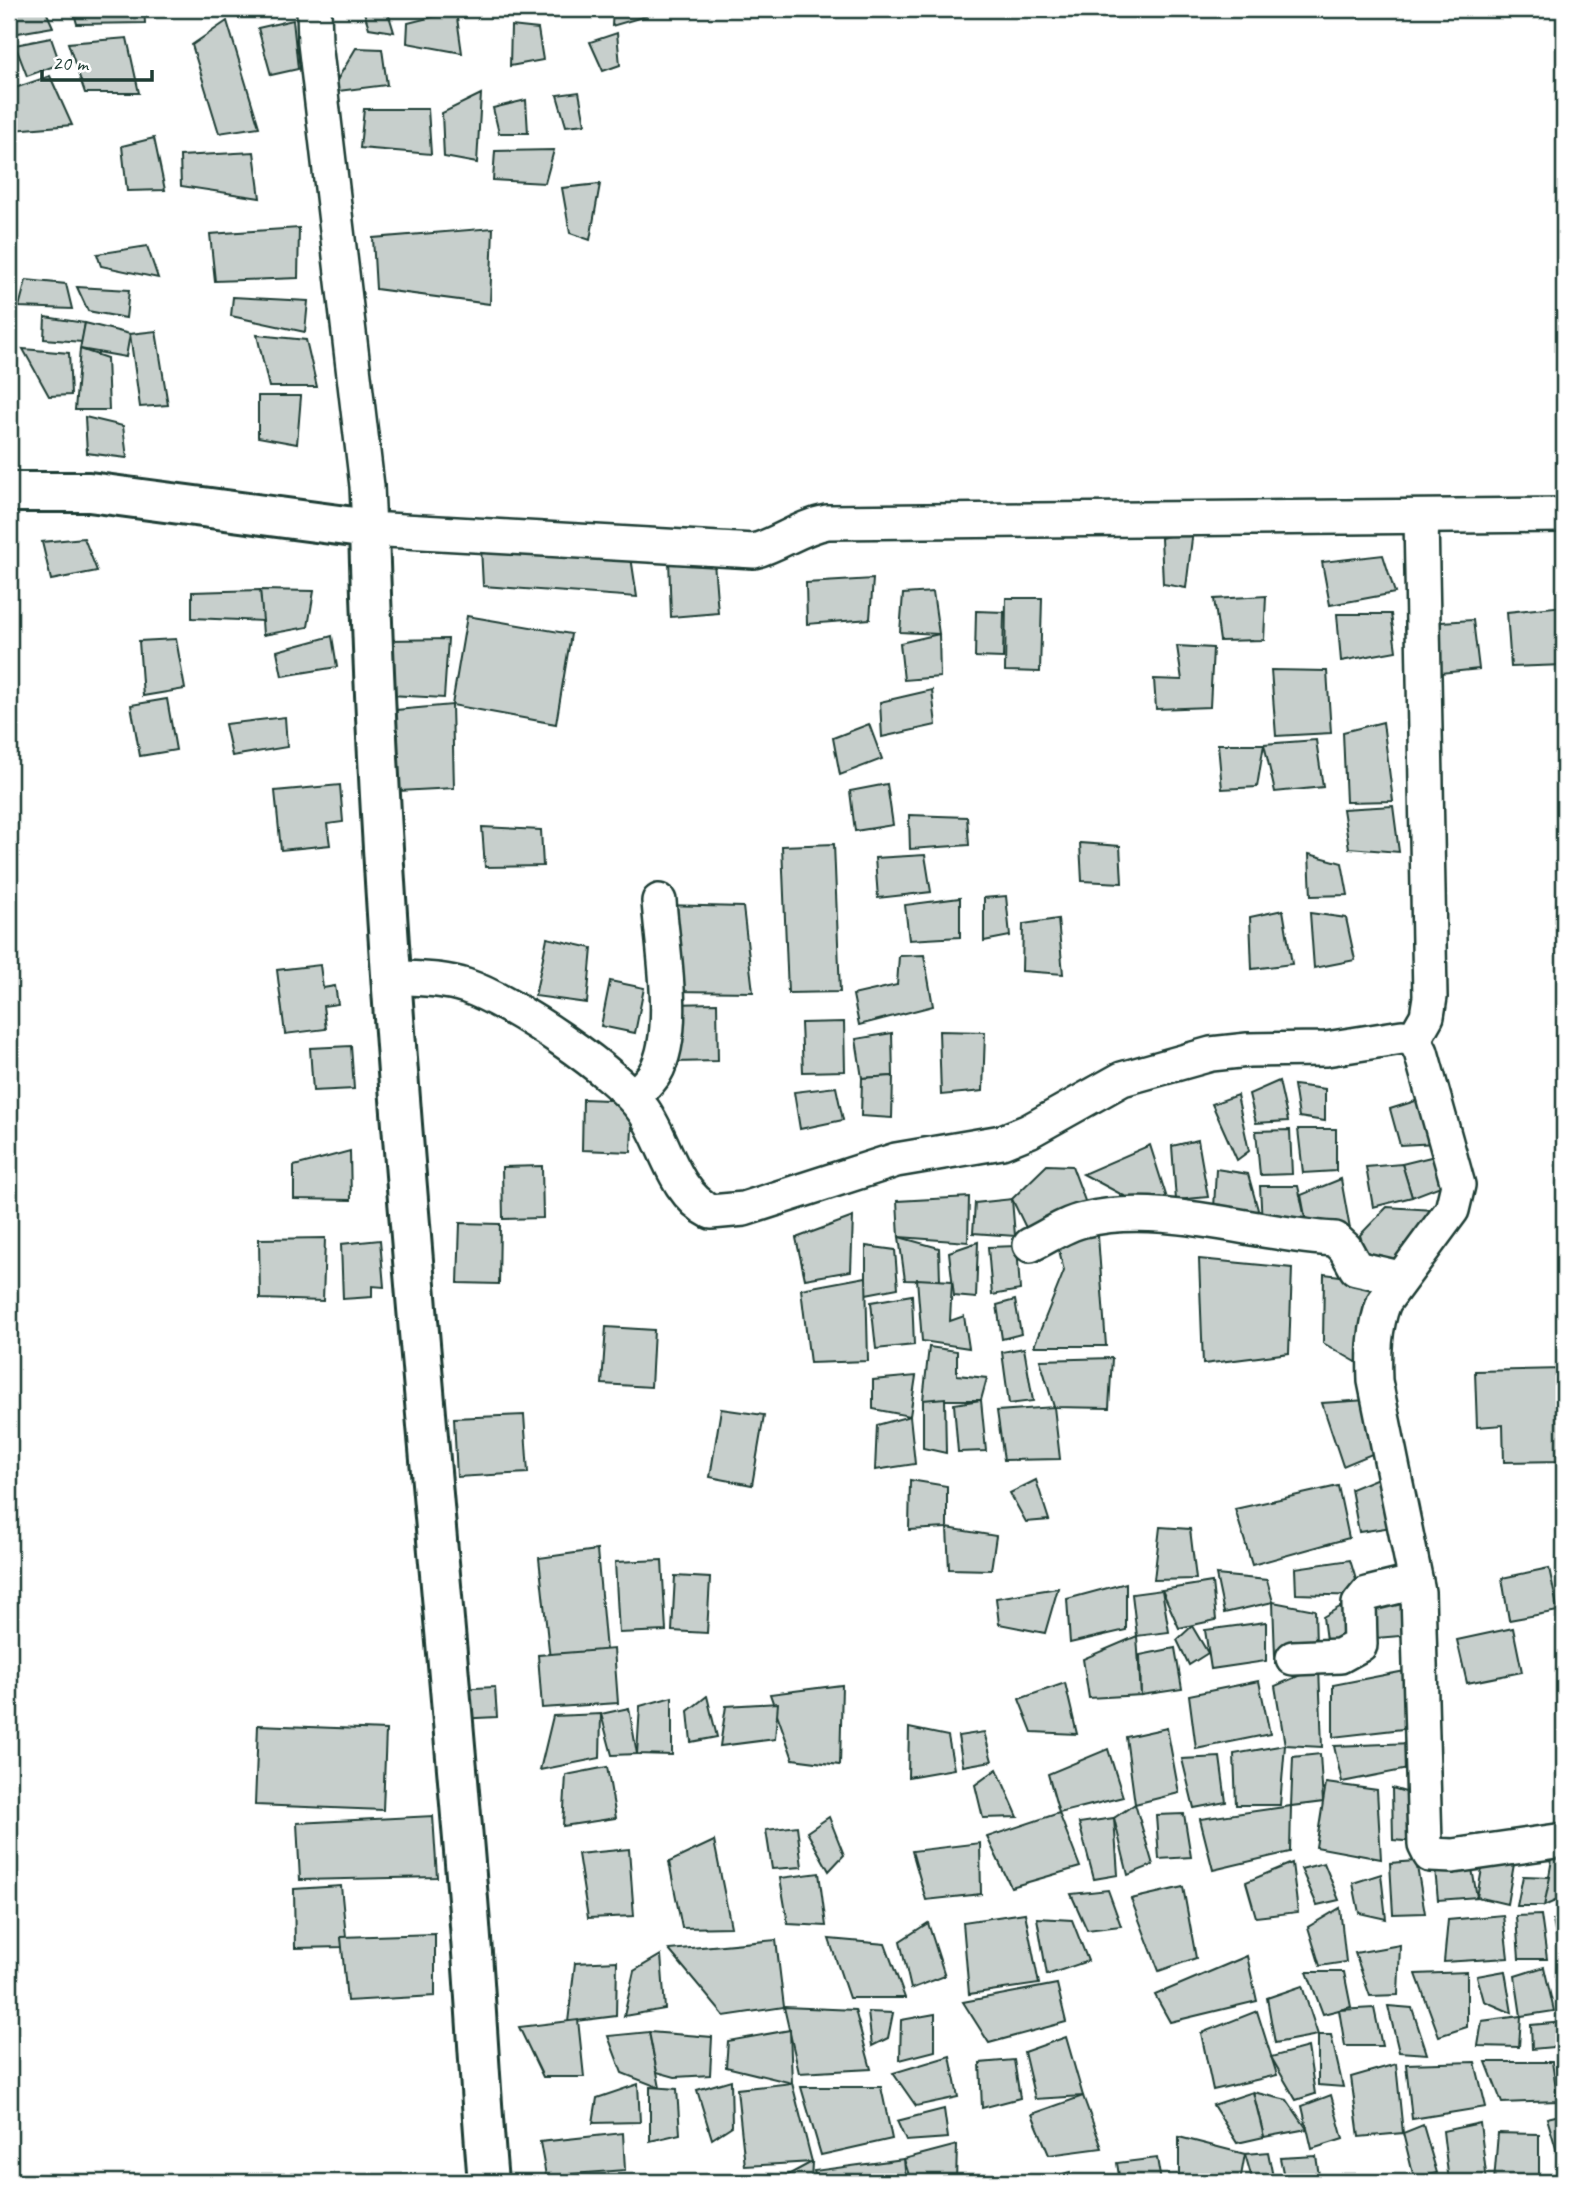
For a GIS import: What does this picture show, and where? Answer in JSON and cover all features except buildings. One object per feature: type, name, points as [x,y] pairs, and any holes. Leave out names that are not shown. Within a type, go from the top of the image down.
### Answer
[{"type":"street","points":[[314,9],[315,43],[367,486],[373,671],[391,977],[466,1877],[488,2182]]},
{"type":"street","points":[[9,492],[89,492],[369,529],[754,551],[771,546],[807,525],[827,522],[1564,515]]},
{"type":"street","points":[[1414,1039],[1427,1016],[1430,997],[1420,517]]},
{"type":"street","points":[[634,1097],[655,1073],[663,1049],[667,1014],[659,901]]},
{"type":"street","points":[[391,977],[441,980],[488,994],[609,1072],[634,1097],[653,1126],[688,1196],[711,1212],[727,1213],[897,1160],[1002,1142],[1029,1131],[1122,1079],[1185,1060],[1248,1050],[1326,1049],[1402,1037],[1414,1039]]},
{"type":"street","points":[[1414,1039],[1421,1052],[1458,1185],[1452,1210],[1390,1291],[1378,1317],[1375,1381],[1416,1582],[1421,1630],[1427,1852],[1436,1857],[1454,1856],[1564,1840]]},
{"type":"street","points":[[1030,1245],[1080,1221],[1097,1217],[1129,1215],[1208,1221],[1335,1239],[1345,1248],[1356,1268],[1400,1278]]},
{"type":"street","points":[[1293,1658],[1340,1656],[1360,1645],[1360,1604],[1367,1594],[1416,1582]]}]
